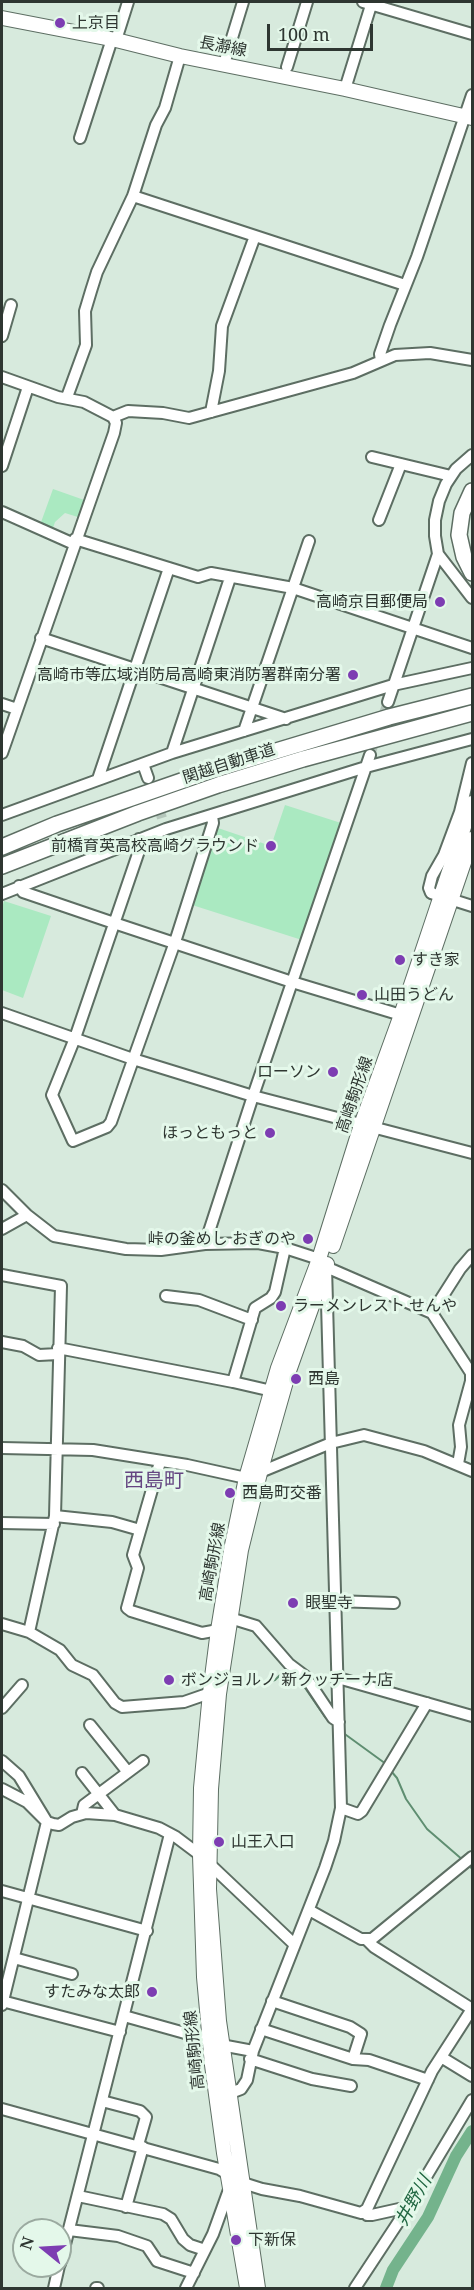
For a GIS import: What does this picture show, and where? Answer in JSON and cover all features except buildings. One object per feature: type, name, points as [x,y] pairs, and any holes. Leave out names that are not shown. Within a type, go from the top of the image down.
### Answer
[{"type":"highway","points":[[472,491],[462,513],[459,535],[464,556],[472,573]]},
{"type":"highway","points":[[472,506],[467,526],[467,536],[472,552]]},
{"type":"highway","name":"関越自動車道","points":[[2,848],[57,824],[213,770],[334,733],[472,696]]},
{"type":"highway","name":"関越自動車道","points":[[2,866],[138,813],[218,785],[325,752],[472,713]]},
{"type":"main road","name":"長瀞線","points":[[2,18],[469,117]]},
{"type":"main road","name":"高崎駒形線","points":[[258,2289],[234,2181],[228,2094],[216,2043],[209,1889],[211,1789],[219,1694],[241,1550],[260,1473],[322,1263],[446,898],[472,803]]},
{"type":"main road","name":"高崎駒形線","points":[[367,1126],[401,1015],[446,898],[472,839]]},
{"type":"main road","name":"高崎駒形線","points":[[248,2289],[216,2043],[204,1977],[200,1855],[201,1788],[218,1630],[246,1478],[278,1368],[322,1263]]},
{"type":"street","points":[[80,138],[128,2]]},
{"type":"street","points":[[224,64],[243,2]]},
{"type":"street","points":[[287,67],[307,2]]},
{"type":"street","points":[[345,89],[369,2],[472,34]]},
{"type":"street","points":[[67,397],[86,345],[85,311],[97,272],[133,196],[156,125],[165,108],[180,56]]},
{"type":"street","points":[[381,361],[380,354],[386,335],[469,117],[472,94]]},
{"type":"street","points":[[133,196],[405,285]]},
{"type":"street","points":[[211,412],[219,371],[222,326],[255,236]]},
{"type":"street","points":[[2,336],[11,305]]},
{"type":"street","points":[[113,417],[128,411],[163,413],[189,418],[353,374],[394,355],[430,353],[472,360]]},
{"type":"street","points":[[2,377],[58,397],[84,402],[113,417],[116,423],[2,753]]},
{"type":"street","points":[[2,466],[28,387]]},
{"type":"street","points":[[472,455],[451,476],[439,501],[435,520],[438,554],[472,598]]},
{"type":"street","points":[[372,457],[451,476]]},
{"type":"street","points":[[380,520],[400,464]]},
{"type":"street","points":[[2,512],[75,542],[198,577],[211,573],[293,588],[472,648]]},
{"type":"street","points":[[244,731],[309,541]]},
{"type":"street","points":[[388,702],[438,554]]},
{"type":"street","points":[[98,779],[169,568]]},
{"type":"street","points":[[172,753],[230,578]]},
{"type":"street","points":[[41,638],[286,718]]},
{"type":"street","points":[[2,815],[172,753],[393,685],[472,668]]},
{"type":"street","points":[[2,704],[17,709]]},
{"type":"street","points":[[2,894],[139,839],[164,823],[212,816],[366,767],[472,740]]},
{"type":"street","points":[[205,1244],[253,1096],[370,755]]},
{"type":"street","points":[[472,763],[460,812],[444,855],[430,883],[431,893],[472,906]]},
{"type":"street","points":[[144,764],[148,778]]},
{"type":"street","points":[[139,839],[140,848],[75,1038],[52,1095],[73,1141],[107,1127],[111,1122],[175,942],[213,823],[212,816]]},
{"type":"street","points":[[19,886],[23,892],[114,923],[292,982],[401,1015]]},
{"type":"street","points":[[2,1013],[133,1059],[253,1096],[472,1153]]},
{"type":"street","points":[[2,1190],[27,1215],[54,1236],[126,1249],[161,1250],[205,1244],[258,1243],[285,1248],[432,1313],[471,1373],[459,1425],[461,1447],[458,1464]]},
{"type":"street","points":[[2,1229],[27,1215]]},
{"type":"street","points":[[233,1382],[255,1308],[271,1298],[275,1292],[285,1248]]},
{"type":"street","points":[[432,1313],[460,1269],[472,1255]]},
{"type":"street","points":[[228,2094],[242,2089],[247,2080],[251,2055],[309,1910],[334,1840],[340,1808],[331,1443],[322,1263]]},
{"type":"street","points":[[2,1275],[61,1286],[55,1520],[29,1632]]},
{"type":"street","points":[[166,1296],[199,1300],[252,1320]]},
{"type":"street","points":[[2,1342],[23,1346],[39,1355],[58,1351],[272,1391]]},
{"type":"street","points":[[2,1448],[93,1450],[187,1465],[246,1478],[331,1443],[354,1437],[375,1437],[424,1451],[472,1471]]},
{"type":"street","points":[[160,1462],[134,1555],[138,1568],[127,1608],[202,1633],[218,1630]]},
{"type":"street","points":[[2,1523],[55,1520],[112,1522],[140,1530]]},
{"type":"street","points":[[335,1601],[394,1603]]},
{"type":"street","points":[[230,1618],[256,1626],[289,1664],[305,1676],[333,1718],[339,1722]]},
{"type":"street","points":[[2,1624],[29,1632],[60,1650],[72,1665],[93,1675],[115,1703],[122,1707],[184,1702],[210,1693]]},
{"type":"street","points":[[338,1678],[472,1716]]},
{"type":"street","points":[[2,1708],[22,1685]]},
{"type":"street","points":[[340,1808],[358,1814],[362,1811],[427,1703]]},
{"type":"street","points":[[90,1725],[128,1771]]},
{"type":"street","points":[[2,1761],[18,1776],[47,1822],[2,2002],[120,2032]]},
{"type":"street","points":[[82,1814],[84,1805],[143,1761]]},
{"type":"street","points":[[82,1773],[115,1815]]},
{"type":"street","points":[[2,1789],[27,1802],[47,1822],[59,1825],[82,1814],[115,1815],[159,1828],[200,1855],[294,1944]]},
{"type":"street","points":[[72,2219],[170,1834]]},
{"type":"street","points":[[367,1940],[372,1939],[468,1861]]},
{"type":"street","points":[[2,1891],[147,1931]]},
{"type":"street","points":[[309,1910],[367,1940],[374,1947],[472,2009],[428,2080],[365,2212]]},
{"type":"street","points":[[14,1958],[72,1974]]},
{"type":"street","points":[[272,2001],[350,2028],[361,2034],[352,2059]]},
{"type":"street","points":[[124,2016],[216,2043],[312,2079],[351,2086]]},
{"type":"street","points":[[261,2029],[352,2059],[369,2060],[428,2080]]},
{"type":"street","points":[[441,2057],[472,2076]]},
{"type":"street","points":[[355,2289],[405,2212],[472,2100]]},
{"type":"street","points":[[102,2101],[140,2111],[146,2117],[126,2208]]},
{"type":"street","points":[[2,2109],[219,2169],[234,2181],[262,2189],[365,2212],[367,2215],[399,2209],[405,2212]]},
{"type":"street","points":[[186,2289],[206,2250],[234,2181]]},
{"type":"street","points":[[78,2196],[163,2214],[171,2219],[183,2239],[190,2245],[206,2250]]},
{"type":"street","points":[[72,2230],[118,2236],[137,2242],[147,2246],[157,2260],[194,2273]]},
{"type":"green space","points":[[53,489],[87,501],[81,518],[65,513],[55,522],[52,531],[40,525]]},
{"type":"green space","name":"前橋育英高校高崎グラウンド","points":[[285,805],[341,823],[302,940],[189,904],[215,827],[271,846]]},
{"type":"green space","points":[[4,901],[51,916],[23,998],[2,990],[2,908]]},
{"type":"waterway","points":[[249,1684],[262,1684],[275,1680],[284,1671],[301,1682],[325,1717],[335,1726]]},
{"type":"waterway","points":[[342,1732],[386,1764]]},
{"type":"waterway","points":[[391,1771],[397,1778],[406,1799],[427,1829],[464,1861]]},
{"type":"waterway","points":[[468,1864],[472,1869]]},
{"type":"waterway","name":"井野川","points":[[386,2288],[393,2270],[428,2217],[456,2156],[472,2131]]},
{"type":"tunnel","points":[[370,755],[388,702]]},
{"type":"tunnel","points":[[151,784],[162,818]]},
{"type":"place","name":"上京目","points":[[60,23]]},
{"type":"place","name":"高崎京目郵便局","points":[[440,602]]},
{"type":"place","name":"高崎市等広域消防局高崎東消防署群南分署","points":[[353,675]]},
{"type":"place","name":"前橋育英高校高崎グラウンド","points":[[271,846]]},
{"type":"place","name":"すき家","points":[[400,960]]},
{"type":"place","name":"山田うどん","points":[[362,995]]},
{"type":"place","name":"ローソン","points":[[333,1072]]},
{"type":"place","name":"ほっともっと","points":[[270,1133]]},
{"type":"place","name":"峠の釜めし おぎのや","points":[[308,1239]]},
{"type":"place","name":"ラーメンレスト せんや","points":[[281,1306]]},
{"type":"place","name":"西島","points":[[296,1379]]},
{"type":"place","name":"西島町交番","points":[[230,1493]]},
{"type":"place","name":"眼聖寺","points":[[293,1603]]},
{"type":"place","name":"ボンジョルノ 新クッチーナ店","points":[[169,1680]]},
{"type":"place","name":"山王入口","points":[[219,1842]]},
{"type":"place","name":"すたみな太郎","points":[[152,1992]]},
{"type":"place","name":"下新保","points":[[236,2240]]},
{"type":"district","name":"西島町","points":[[154,1481]]}]
